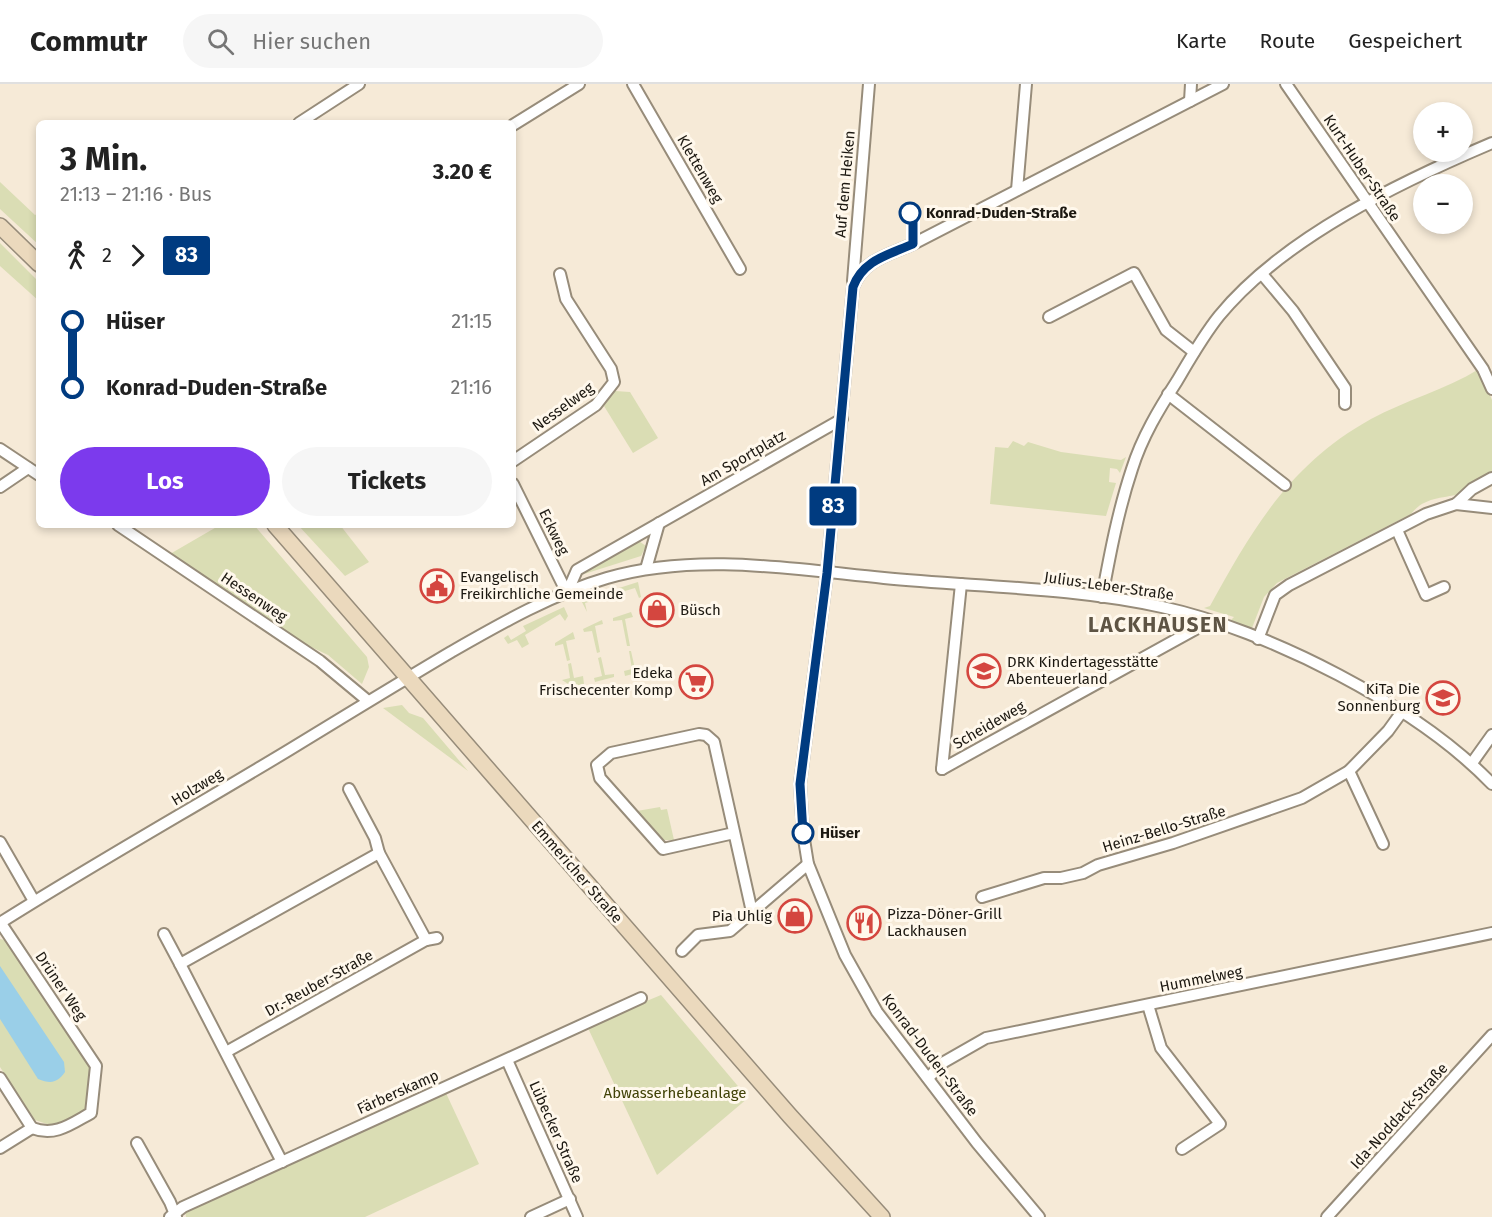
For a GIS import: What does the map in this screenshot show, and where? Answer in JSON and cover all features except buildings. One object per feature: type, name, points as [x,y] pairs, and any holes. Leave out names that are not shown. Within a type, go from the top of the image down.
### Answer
[{"type":"main road","points":[[0,226],[35,260]]},
{"type":"main road","name":"Emmericher Straße","points":[[277,528],[409,677],[700,1014],[882,1217]]},
{"type":"street","points":[[314,119],[359,84]]},
{"type":"street","points":[[516,123],[579,84]]},
{"type":"street","name":"Klettenweg","points":[[633,84],[740,268]]},
{"type":"street","name":"Auf dem Heiken","points":[[853,287],[869,84]]},
{"type":"street","points":[[1017,190],[1026,84]]},
{"type":"street","points":[[1190,101],[1191,84]]},
{"type":"street","points":[[853,287],[857,276],[872,261],[913,244],[1222,84]]},
{"type":"street","name":"Kurt-Huber-Straße","points":[[1286,84],[1483,369],[1492,389]]},
{"type":"street","points":[[1102,597],[1112,544],[1132,468],[1152,419],[1219,316],[1262,274],[1309,236],[1445,163],[1492,143]]},
{"type":"street","points":[[1048,317],[1134,273],[1166,330],[1194,352]]},
{"type":"street","name":"Nesselweg","points":[[516,459],[596,405],[614,382],[611,369],[566,299],[560,274]]},
{"type":"street","points":[[1262,274],[1293,310],[1346,388],[1345,404]]},
{"type":"street","name":"Konrad-Duden-Straße","points":[[853,287],[827,573],[800,784],[802,824],[808,864],[846,955],[877,1012],[1039,1217]]},
{"type":"street","points":[[1168,394],[1285,485]]},
{"type":"street","name":"Am Sportplatz","points":[[567,593],[577,570],[842,419]]},
{"type":"street","points":[[0,449],[36,473]]},
{"type":"street","points":[[0,486],[28,468]]},
{"type":"street","points":[[1258,639],[1275,595],[1289,585],[1426,514],[1456,504],[1472,489],[1492,478]]},
{"type":"street","name":"Eckweg","points":[[516,490],[567,593]]},
{"type":"street","points":[[1456,504],[1492,508]]},
{"type":"street","points":[[646,569],[659,523]]},
{"type":"street","name":"Hessenweg","points":[[122,528],[320,661],[368,701]]},
{"type":"street","points":[[1397,530],[1426,595],[1444,588]]},
{"type":"street","name":"Julius-Leber-Straße","points":[[409,677],[511,618],[567,593],[605,578],[663,565],[734,565],[1102,597],[1163,607],[1210,621],[1320,666],[1361,687],[1401,713],[1472,763],[1492,784]]},
{"type":"street","name":"Scheideweg","points":[[961,584],[942,769],[1210,621]]},
{"type":"street","name":"Holzweg","points":[[0,923],[409,677]]},
{"type":"street","name":"Heinz-Bello-Straße","points":[[982,897],[1044,878],[1061,878],[1083,873],[1098,865],[1233,823],[1302,798],[1350,771],[1388,731],[1401,713]]},
{"type":"street","points":[[734,833],[663,849],[600,778],[597,765],[611,753],[706,735],[714,742],[752,912]]},
{"type":"street","points":[[1472,763],[1492,735]]},
{"type":"street","points":[[1350,771],[1383,844]]},
{"type":"street","name":"Dr.-Reuber-Straße","points":[[226,1052],[431,939],[379,853],[375,838],[349,789]]},
{"type":"street","points":[[0,842],[34,901]]},
{"type":"street","points":[[180,964],[379,853]]},
{"type":"street","points":[[682,951],[698,935],[730,931],[808,864]]},
{"type":"street","name":"Drüner Weg","points":[[0,923],[96,1066],[91,1113],[57,1131],[44,1133],[32,1128]]},
{"type":"street","name":"Hummelweg","points":[[928,1078],[944,1062],[986,1038],[1492,933]]},
{"type":"street","points":[[164,934],[282,1162]]},
{"type":"street","name":"Färberskamp","points":[[174,1216],[183,1207],[640,998]]},
{"type":"street","points":[[1148,1005],[1161,1048],[1220,1124],[1182,1149]]},
{"type":"street","name":"Ida-Noddack-Straße","points":[[1327,1217],[1492,1035]]},
{"type":"street","name":"Lübecker Straße","points":[[507,1060],[577,1217]]},
{"type":"street","points":[[0,1078],[32,1128],[0,1148]]},
{"type":"street","points":[[137,1143],[174,1216]]},
{"type":"street","points":[[531,1217],[570,1199]]},
{"type":"green space","points":[[0,182],[36,214],[36,242],[0,209]]},
{"type":"green space","points":[[0,243],[36,279],[36,298],[0,266]]},
{"type":"green space","points":[[1479,369],[1492,400],[1492,475],[1467,492],[1422,504],[1411,514],[1277,583],[1264,597],[1252,628],[1230,621],[1234,617],[1204,608],[1210,606],[1258,524],[1276,500],[1318,456],[1371,419]]},
{"type":"green space","points":[[615,391],[630,392],[658,438],[633,453],[604,406]]},
{"type":"green space","points":[[1013,441],[1024,446],[1028,442],[1061,452],[1121,460],[1126,457],[1120,473],[1117,469],[1110,468],[1109,482],[1116,483],[1106,516],[990,504],[995,447],[1008,448]]},
{"type":"green space","points":[[215,528],[257,528],[367,657],[369,667],[362,684],[328,655],[309,646],[170,554]]},
{"type":"green space","points":[[301,528],[342,528],[369,562],[345,576]]},
{"type":"green space","points":[[636,539],[646,546],[641,556],[581,575],[577,574]]},
{"type":"green space","points":[[638,582],[641,597],[639,598],[635,588],[585,603],[587,612],[581,600]]},
{"type":"green space","points":[[564,607],[568,616],[565,621],[560,614],[525,635],[529,644],[522,648],[517,640],[508,644],[504,638],[508,635],[511,640],[526,631],[523,626]]},
{"type":"green space","points":[[631,612],[633,617],[625,619],[630,646],[627,646],[622,620],[613,621],[613,618]]},
{"type":"green space","points":[[602,620],[603,624],[595,626],[600,652],[597,653],[592,631],[584,632],[583,629]]},
{"type":"green space","points":[[573,632],[575,639],[566,641],[570,660],[567,661],[563,644],[555,646],[555,643]]},
{"type":"green space","points":[[629,651],[631,651],[635,669],[643,667],[644,671],[625,676],[624,671],[632,669]]},
{"type":"green space","points":[[601,657],[605,675],[614,674],[614,677],[595,682],[594,678],[602,676],[598,658]]},
{"type":"green space","points":[[571,663],[574,678],[583,676],[584,684],[573,687],[562,680],[570,678],[568,664]]},
{"type":"green space","points":[[402,705],[409,713],[423,718],[468,771],[383,708]]},
{"type":"green space","points":[[660,807],[661,810],[667,809],[674,840],[663,840],[637,811]]},
{"type":"green space","points":[[0,939],[5,940],[93,1070],[87,1110],[53,1126],[35,1120],[0,1067]]},
{"type":"green space","name":"Abwasserhebeanlage","points":[[661,995],[748,1098],[657,1175],[587,1026]]},
{"type":"green space","points":[[445,1091],[479,1164],[365,1217],[186,1217],[185,1209]]},
{"type":"water","points":[[0,966],[64,1062],[65,1072],[56,1080],[47,1082],[38,1079],[0,1019]]},
{"type":"bus line","name":"83","points":[[803,833],[800,784],[827,573],[853,287],[857,276],[872,261],[913,244],[914,229],[910,213]]},
{"type":"place","name":"Konrad-Duden-Straße","points":[[910,213]]},
{"type":"place","name":"Evangelisch Freikirchliche Gemeinde","points":[[437,586]]},
{"type":"place","name":"Büsch","points":[[657,610]]},
{"type":"place","name":"DRK Kindertagesstätte Abenteuerland","points":[[984,671]]},
{"type":"place","name":"Edeka Frischecenter Komp","points":[[696,682]]},
{"type":"place","name":"KiTa Die Sonnenburg","points":[[1443,698]]},
{"type":"place","name":"Hüser","points":[[803,833]]},
{"type":"place","name":"Pia Uhlig","points":[[795,916]]},
{"type":"place","name":"Pizza-Döner-Grill Lackhausen","points":[[864,923]]},
{"type":"district","name":"LACKHAUSEN","points":[[1158,625]]}]
